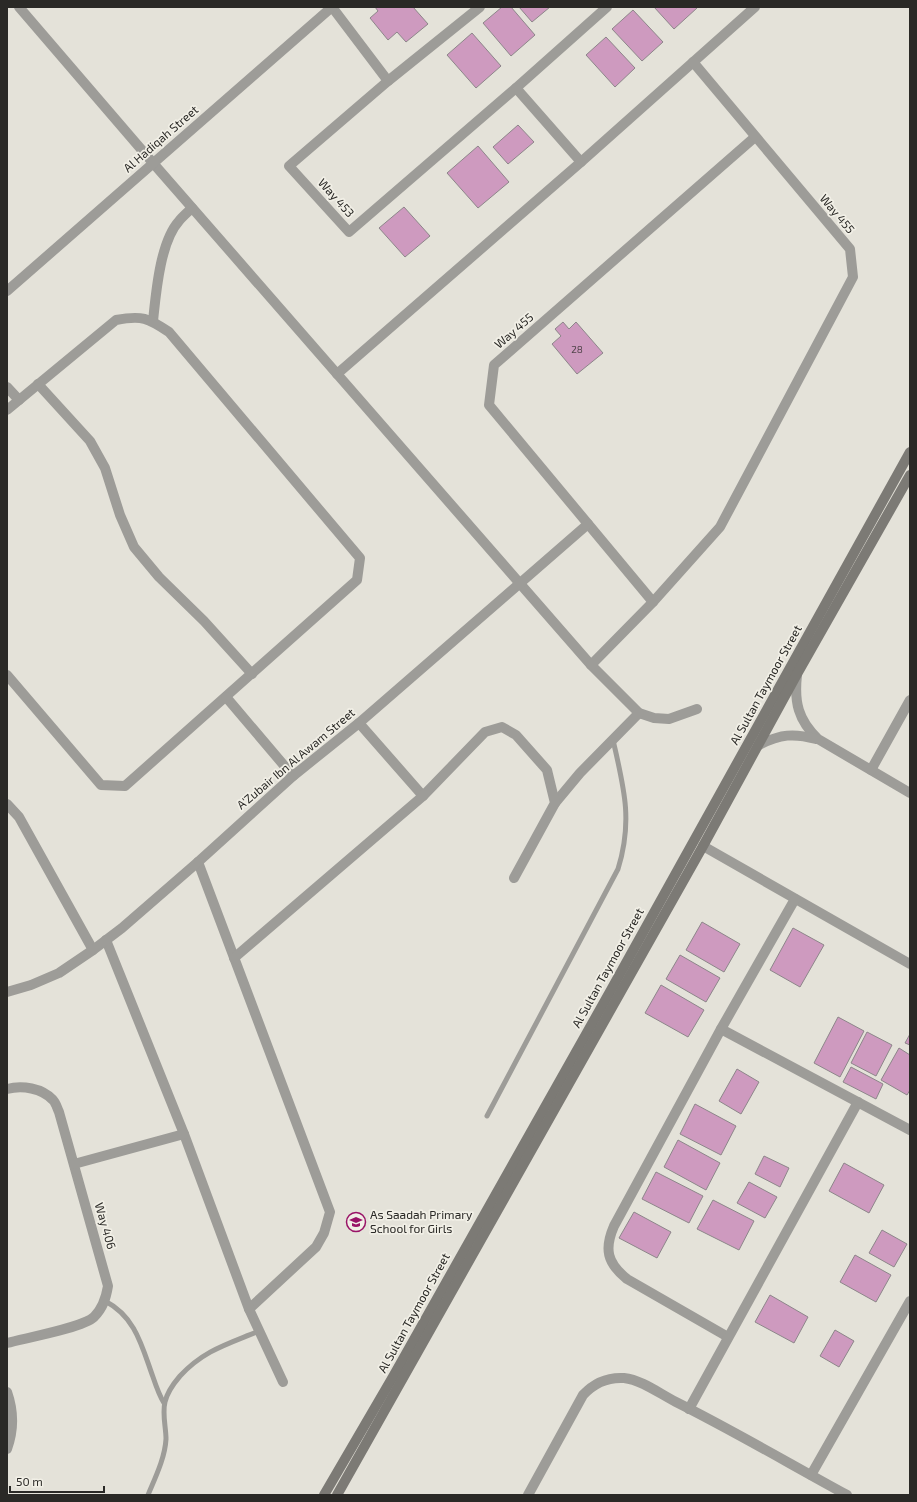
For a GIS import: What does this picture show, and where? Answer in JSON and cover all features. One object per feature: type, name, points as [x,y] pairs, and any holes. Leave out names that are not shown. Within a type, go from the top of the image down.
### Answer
[{"type":"main road","name":"Al Sultan Taymoor Street","points":[[324,1495],[394,1376],[910,452]]},
{"type":"main road","name":"Al Sultan Taymoor Street","points":[[337,1495],[703,846],[797,674],[910,475]]},
{"type":"street","points":[[19,7],[192,208],[591,665],[639,713],[654,718],[670,719],[697,710]]},
{"type":"street","points":[[332,7],[388,81]]},
{"type":"street","name":"Al Hadiqah Street","points":[[7,291],[332,7]]},
{"type":"street","name":"Way 453","points":[[480,7],[388,81],[290,166],[349,232],[516,88],[607,7]]},
{"type":"street","points":[[337,374],[581,162],[755,7]]},
{"type":"street","name":"Way 455","points":[[591,665],[653,602],[720,527],[853,277],[850,250],[693,62]]},
{"type":"street","points":[[516,88],[581,162]]},
{"type":"street","name":"Way 455","points":[[653,602],[490,405],[494,365],[755,137]]},
{"type":"street","points":[[153,321],[158,275],[168,241],[178,221],[192,208]]},
{"type":"street","points":[[7,410],[116,320],[134,317],[153,321],[169,332],[360,558],[357,580],[125,786],[101,785],[7,675]]},
{"type":"street","points":[[38,384],[90,441],[105,468],[120,515],[134,547],[159,576],[204,621],[252,674]]},
{"type":"street","points":[[7,387],[19,400]]},
{"type":"street","name":"A'Zubair Ibn Al Awam Street","points":[[7,992],[31,985],[59,973],[106,940],[198,862],[293,776],[358,723],[588,524]]},
{"type":"street","points":[[797,674],[796,698],[798,710],[809,731],[818,739],[910,792]]},
{"type":"street","points":[[226,697],[293,776]]},
{"type":"street","points":[[870,770],[910,700]]},
{"type":"street","points":[[514,878],[555,803],[580,774],[639,713]]},
{"type":"street","points":[[358,723],[423,796]]},
{"type":"street","points":[[234,958],[423,796],[485,732],[502,727],[516,736],[547,770],[555,803]]},
{"type":"street","points":[[759,745],[770,739],[782,736],[794,735],[818,739]]},
{"type":"street","points":[[7,804],[19,817],[93,950]]},
{"type":"street","points":[[703,846],[910,964]]},
{"type":"street","points":[[198,862],[330,1212],[326,1229],[316,1247],[249,1309]]},
{"type":"street","points":[[728,1337],[623,1276],[613,1266],[610,1259],[608,1244],[614,1226],[721,1029],[795,899]]},
{"type":"street","points":[[106,940],[184,1134],[249,1309],[283,1382]]},
{"type":"street","points":[[721,1029],[910,1130]]},
{"type":"street","name":"Way 406","points":[[7,1089],[14,1087],[29,1088],[42,1092],[53,1101],[59,1112],[108,1286],[105,1300]]},
{"type":"street","points":[[689,1408],[858,1102]]},
{"type":"street","points":[[74,1164],[184,1134]]},
{"type":"street","points":[[7,1343],[75,1326],[93,1317],[105,1300]]},
{"type":"street","points":[[811,1476],[910,1301]]},
{"type":"street","points":[[528,1495],[580,1401],[588,1390],[600,1382],[616,1378],[634,1381],[689,1408],[847,1495]]},
{"type":"street","points":[[7,1392],[12,1407],[13,1417],[11,1438],[7,1449]]},
{"type":"lane","points":[[487,1116],[618,869],[624,851],[626,813],[623,781],[613,740]]},
{"type":"lane","points":[[105,1300],[119,1309],[130,1322],[138,1336],[158,1392],[164,1403]]},
{"type":"lane","points":[[148,1495],[161,1462],[166,1440],[164,1403],[173,1384],[192,1364],[210,1351],[259,1331]]},
{"type":"building","points":[[375,7],[413,7],[428,24],[406,42],[397,32],[388,40],[370,18],[378,11]]},
{"type":"building","points":[[502,7],[511,7],[535,35],[511,56],[483,23]]},
{"type":"building","points":[[519,7],[550,7],[532,22]]},
{"type":"building","points":[[654,7],[696,7],[697,8],[674,29]]},
{"type":"building","points":[[633,10],[663,42],[642,61],[612,29]]},
{"type":"building","points":[[472,33],[501,66],[476,88],[447,55]]},
{"type":"building","points":[[606,37],[635,68],[615,87],[586,55]]},
{"type":"building","points":[[518,125],[534,142],[508,164],[493,147]]},
{"type":"building","points":[[478,146],[509,182],[478,208],[447,173]]},
{"type":"building","points":[[404,207],[430,236],[405,257],[379,228]]},
{"type":"building","points":[[563,322],[569,329],[576,322],[603,353],[577,374],[552,344],[561,336],[555,329]]},
{"type":"building","points":[[702,922],[740,944],[724,972],[686,950]]},
{"type":"building","points":[[793,928],[824,945],[800,987],[770,970]]},
{"type":"building","points":[[680,955],[720,978],[706,1002],[666,979]]},
{"type":"building","points":[[661,985],[704,1010],[688,1037],[645,1013]]},
{"type":"building","points":[[838,1017],[864,1031],[840,1077],[814,1063]]},
{"type":"building","points":[[867,1032],[892,1045],[876,1076],[851,1063]]},
{"type":"building","points":[[910,1034],[910,1045],[905,1043]]},
{"type":"building","points":[[899,1048],[910,1055],[910,1090],[907,1095],[881,1080]]},
{"type":"building","points":[[851,1067],[883,1084],[876,1099],[843,1082]]},
{"type":"building","points":[[737,1069],[759,1082],[741,1114],[719,1101]]},
{"type":"building","points":[[695,1104],[736,1126],[721,1155],[680,1134]]},
{"type":"building","points":[[678,1140],[720,1163],[706,1190],[664,1167]]},
{"type":"building","points":[[764,1156],[789,1168],[780,1187],[755,1174]]},
{"type":"building","points":[[844,1163],[884,1185],[869,1213],[829,1191]]},
{"type":"building","points":[[656,1172],[703,1196],[689,1223],[642,1199]]},
{"type":"building","points":[[749,1182],[777,1197],[765,1218],[737,1203]]},
{"type":"building","points":[[713,1200],[754,1221],[739,1250],[697,1229]]},
{"type":"building","points":[[634,1212],[671,1232],[657,1258],[619,1238]]},
{"type":"building","points":[[882,1230],[907,1244],[894,1267],[869,1253]]},
{"type":"building","points":[[855,1255],[891,1275],[876,1302],[840,1282]]},
{"type":"building","points":[[770,1295],[808,1317],[794,1343],[755,1322]]},
{"type":"building","points":[[835,1330],[854,1341],[839,1367],[820,1356]]},
{"type":"place","name":"As Saadah Primary School for Girls","points":[[356,1222]]}]
